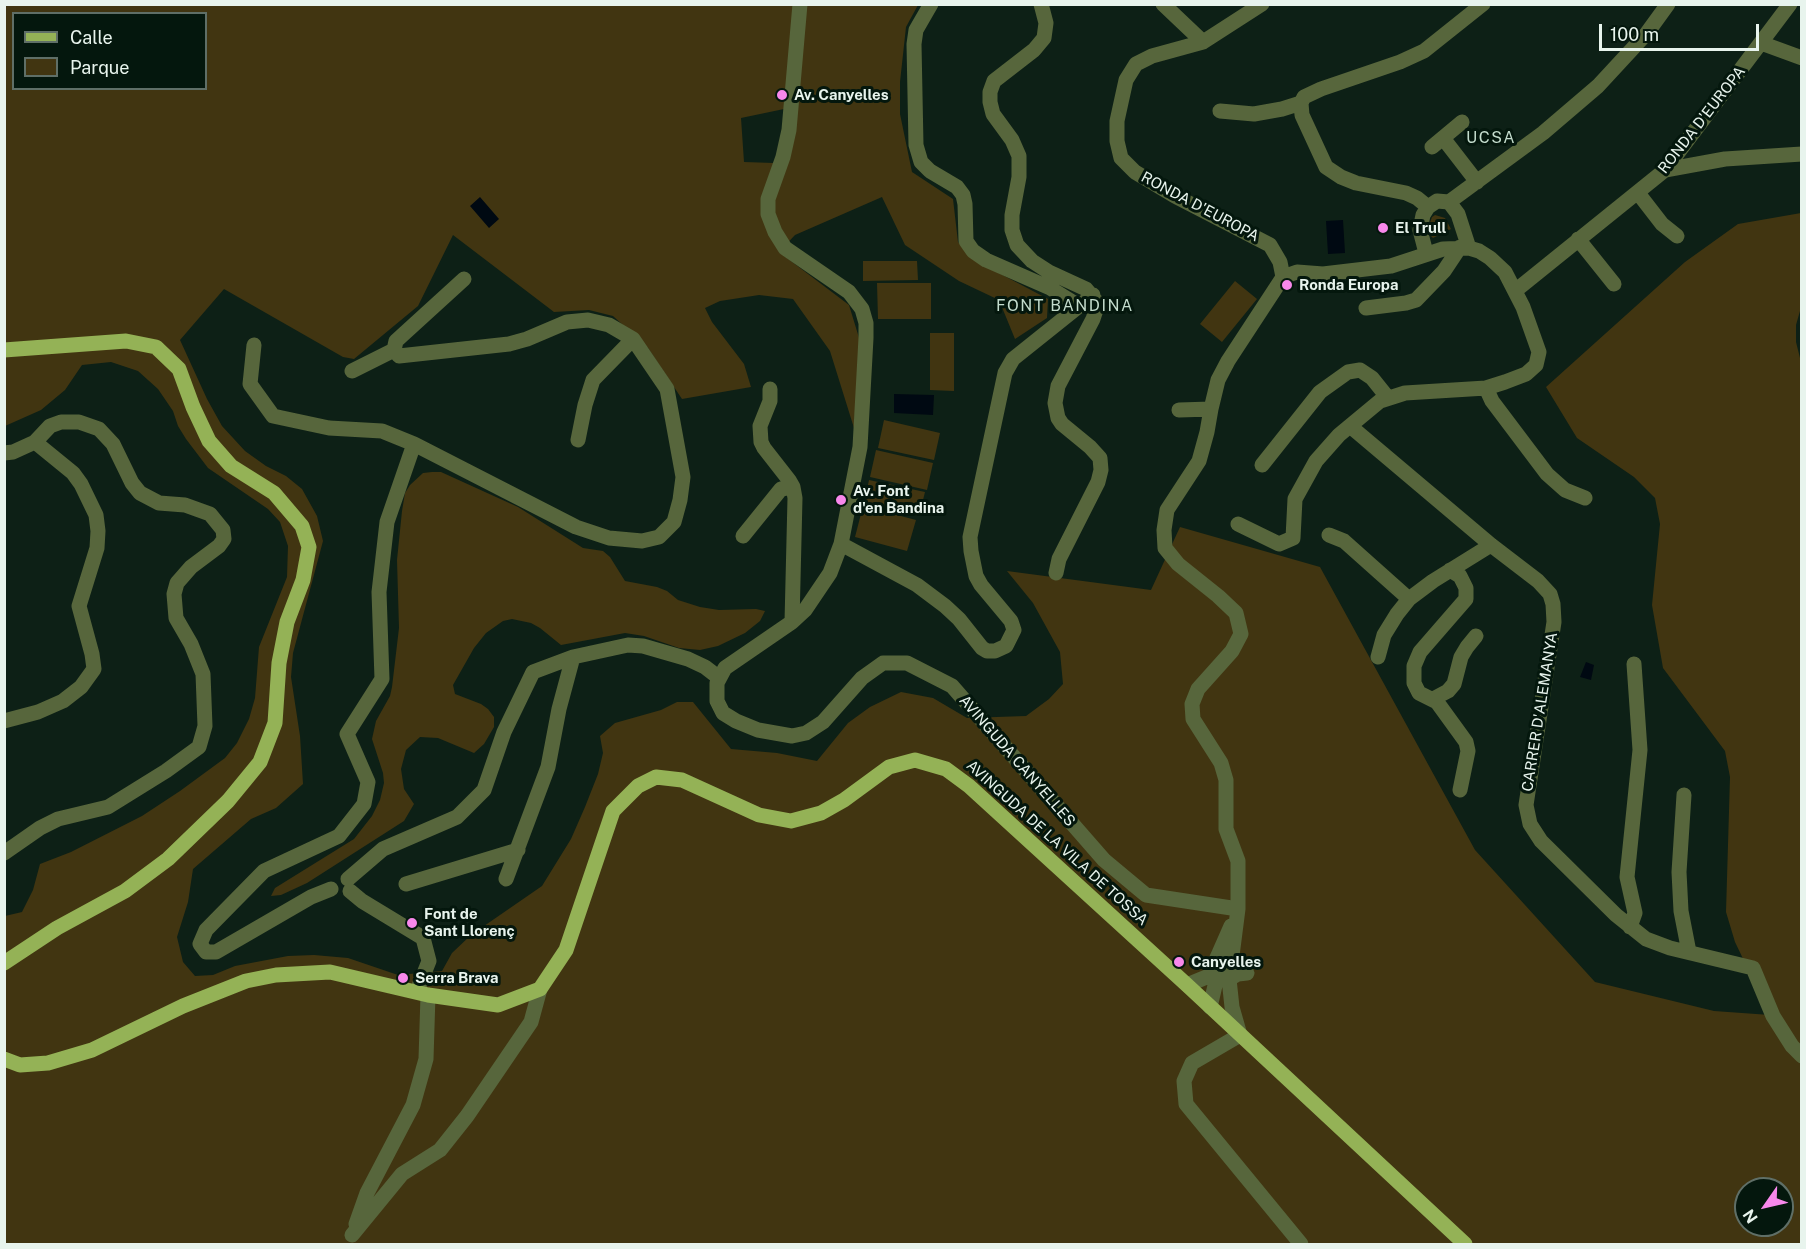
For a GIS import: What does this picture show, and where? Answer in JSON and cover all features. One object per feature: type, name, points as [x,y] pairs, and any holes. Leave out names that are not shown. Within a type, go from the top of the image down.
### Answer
[{"type":"main road","points":[[4,350],[126,341],[156,347],[179,369],[209,441],[231,466],[274,493],[302,526],[309,547],[303,580],[287,622],[281,653],[275,723],[260,762],[228,801],[168,858],[125,891],[57,928],[4,963]]},
{"type":"main road","name":"AVINGUDA DE LA VILA DE TOSSA","points":[[540,989],[566,950],[613,811],[638,786],[656,777],[682,780],[759,815],[791,821],[821,813],[844,800],[889,767],[915,760],[946,769],[969,786],[1187,985],[1465,1245]]},
{"type":"main road","points":[[4,1059],[20,1065],[48,1063],[92,1050],[183,1006],[246,981],[276,975],[330,972],[422,993],[498,1005],[540,989]]},
{"type":"street","points":[[349,885],[383,849],[457,817],[484,790],[504,732],[533,672],[573,657],[628,645],[643,646],[688,659],[705,667],[718,677],[732,662],[792,622],[805,610],[830,573],[841,544],[860,447],[866,323],[862,309],[849,292],[785,248],[768,214],[768,199],[783,157],[789,130],[800,4]]},
{"type":"street","points":[[931,4],[919,25],[914,44],[916,145],[921,162],[930,171],[957,187],[963,195],[966,241],[973,251],[986,260],[1050,288],[1079,306]]},
{"type":"street","points":[[1041,4],[1046,23],[1044,38],[1034,50],[998,77],[990,92],[990,102],[993,114],[1012,140],[1019,156],[1020,177],[1012,215],[1012,230],[1017,245],[1032,261],[1049,272],[1086,289],[1093,295],[1097,307],[1058,386],[1055,403],[1058,418],[1062,424],[1100,458],[1101,470],[1098,482],[1059,559],[1056,573]]},
{"type":"street","points":[[1163,4],[1203,42]]},
{"type":"street","name":"RONDA D'EUROPA","points":[[1262,4],[1203,42],[1147,58],[1131,69],[1120,100],[1117,121],[1118,152],[1126,164],[1144,178],[1204,213],[1270,245],[1280,262],[1283,277]]},
{"type":"street","points":[[1428,207],[1406,193],[1356,183],[1326,167],[1302,115],[1301,103],[1304,98],[1321,89],[1400,62],[1424,51],[1483,4]]},
{"type":"street","points":[[1426,253],[1420,230],[1423,215],[1428,207],[1437,201],[1449,202],[1543,133],[1598,86],[1647,33],[1668,4]]},
{"type":"street","name":"RONDA D'EUROPA","points":[[1515,291],[1665,170],[1790,4]]},
{"type":"street","points":[[1761,43],[1802,58]]},
{"type":"street","points":[[1220,111],[1254,114],[1282,110],[1301,103]]},
{"type":"street","points":[[1462,122],[1437,143],[1477,182]]},
{"type":"street","points":[[1665,170],[1725,159],[1802,154]]},
{"type":"street","points":[[1638,193],[1662,224],[1677,236]]},
{"type":"street","points":[[1449,202],[1458,214],[1465,248]]},
{"type":"street","points":[[1578,239],[1614,284]]},
{"type":"street","points":[[1366,308],[1416,300],[1465,248]]},
{"type":"street","points":[[1238,524],[1279,543],[1293,538],[1295,499],[1316,461],[1350,426],[1380,401],[1405,393],[1486,388],[1526,374],[1536,365],[1539,352],[1523,306],[1505,272],[1490,258],[1465,248],[1426,253],[1391,266],[1323,274],[1297,272],[1283,277],[1218,380],[1199,461],[1167,510],[1164,530],[1165,548],[1178,564],[1236,613],[1241,634],[1233,651],[1198,689],[1192,704],[1192,719],[1221,763],[1226,780],[1226,829],[1238,861],[1238,909],[1229,979],[1232,1007],[1240,1035],[1192,1063],[1184,1081],[1186,1104],[1301,1245]]},
{"type":"street","points":[[394,350],[396,341],[465,279]]},
{"type":"street","points":[[841,544],[902,577],[945,606],[959,619],[982,648],[995,651],[1006,646],[1014,630],[1011,621],[981,585],[976,576],[971,551],[971,526],[980,500],[1005,373],[1013,359],[1093,295]]},
{"type":"street","points":[[254,345],[250,384],[273,416],[329,428],[382,431],[414,444],[576,527],[609,538],[642,541],[659,537],[674,522],[683,477],[667,389],[633,339],[609,325],[588,320],[567,322],[509,344],[399,356],[394,350]]},
{"type":"street","points":[[578,440],[593,380],[633,339]]},
{"type":"street","points":[[352,370],[394,350]]},
{"type":"street","points":[[1262,465],[1320,392],[1348,372],[1360,370],[1372,378],[1388,398]]},
{"type":"street","points":[[1486,388],[1492,401],[1546,474],[1565,490],[1585,498]]},
{"type":"street","points":[[770,389],[770,401],[760,426],[761,442],[793,487],[795,498],[792,622]]},
{"type":"street","points":[[1179,410],[1210,409]]},
{"type":"street","points":[[4,453],[13,452],[35,442],[50,426],[61,422],[79,422],[99,429],[113,444],[132,483],[140,493],[159,503],[185,505],[210,514],[223,530],[224,539],[219,546],[191,567],[177,583],[174,594],[176,618],[191,644],[203,674],[205,726],[199,747],[166,771],[108,807],[58,819],[40,828],[4,853]]},
{"type":"street","name":"CARRER D'ALEMANYA","points":[[1350,426],[1491,545],[1538,581],[1550,594],[1554,622],[1526,805],[1530,824],[1541,841],[1630,927],[1646,939],[1754,968],[1773,1016],[1792,1046],[1802,1056]]},
{"type":"street","points":[[4,722],[38,712],[63,701],[81,687],[94,669],[80,606],[97,548],[96,515],[73,473],[35,442]]},
{"type":"street","points":[[351,1240],[367,1193],[413,1105],[426,1059],[422,993],[429,961],[423,938],[362,901],[343,876],[336,878],[331,889],[311,897],[216,952],[206,952],[200,944],[206,930],[264,871],[339,836],[364,804],[368,782],[347,734],[382,679],[379,592],[387,522],[414,444]]},
{"type":"street","points":[[743,536],[781,489],[793,487]]},
{"type":"street","points":[[1329,535],[1344,541],[1409,598]]},
{"type":"street","points":[[1378,657],[1384,635],[1409,598],[1491,545]]},
{"type":"street","points":[[1450,570],[1460,576],[1466,588],[1466,598],[1420,652],[1414,666],[1414,683],[1419,693],[1437,702],[1468,746],[1460,790]]},
{"type":"street","points":[[1433,699],[1455,684],[1461,657],[1476,636]]},
{"type":"street","points":[[506,879],[548,767],[559,709],[573,657]]},
{"type":"street","name":"AVINGUDA CANYELLES","points":[[718,677],[715,691],[723,713],[736,722],[758,730],[792,736],[806,734],[823,722],[862,678],[883,663],[907,663],[952,686],[1104,860],[1146,895],[1238,909]]},
{"type":"street","points":[[1630,927],[1635,913],[1628,877],[1640,750],[1634,664]]},
{"type":"street","points":[[1684,795],[1679,872],[1681,911],[1689,952]]},
{"type":"street","points":[[406,884],[518,850]]},
{"type":"street","points":[[1187,985],[1209,976],[1238,909]]},
{"type":"street","points":[[1210,1007],[1226,941]]},
{"type":"street","points":[[1229,979],[1238,974],[1247,973]]},
{"type":"street","points":[[351,1240],[402,1174],[440,1149],[467,1116],[531,1022],[540,989]]},
{"type":"green space","points":[[5,5],[918,5],[906,27],[900,82],[900,114],[912,172],[953,199],[958,242],[978,262],[1048,299],[1047,318],[1015,339],[999,300],[959,281],[905,245],[882,197],[795,235],[779,252],[849,305],[860,341],[854,428],[830,351],[793,299],[759,295],[720,301],[705,308],[712,322],[744,364],[751,387],[682,399],[648,348],[613,316],[589,310],[554,312],[453,235],[418,306],[354,359],[343,357],[224,289],[180,340],[222,426],[245,451],[266,466],[286,476],[302,489],[317,516],[323,541],[293,653],[291,677],[300,736],[303,784],[276,808],[251,819],[193,869],[188,902],[177,937],[183,962],[195,976],[213,975],[235,966],[288,956],[314,955],[348,958],[398,975],[442,971],[452,953],[471,935],[542,886],[571,839],[598,774],[603,753],[600,736],[615,723],[661,710],[677,702],[693,702],[731,749],[777,753],[817,761],[848,723],[870,707],[901,692],[933,698],[967,718],[1026,716],[1049,699],[1063,684],[1060,652],[1033,603],[1007,571],[1151,590],[1180,527],[1320,567],[1475,850],[1595,982],[1714,1011],[1770,1015],[1735,942],[1726,912],[1730,777],[1725,751],[1663,668],[1652,605],[1660,524],[1655,498],[1634,477],[1577,438],[1546,387],[1685,262],[1738,224],[1801,213],[1802,304],[1796,325],[1796,342],[1802,366],[1801,1244],[5,1244],[5,916],[22,912],[33,890],[40,864],[71,852],[142,816],[225,758],[237,743],[249,719],[255,698],[259,647],[287,577],[288,546],[280,522],[268,509],[208,468],[186,439],[173,411],[158,389],[138,371],[111,362],[82,365],[65,390],[41,410],[5,426]],"holes":[[[784,109],[782,135],[774,163],[744,162],[741,118]]]},
{"type":"green space","points":[[1435,215],[1445,218],[1451,229],[1433,238],[1428,233],[1432,217]]},
{"type":"green space","points":[[863,261],[917,261],[918,280],[863,281]]},
{"type":"green space","points":[[1235,281],[1257,299],[1222,342],[1200,324]]},
{"type":"green space","points":[[877,283],[931,283],[931,319],[878,319]]},
{"type":"green space","points":[[930,333],[954,333],[954,391],[930,390]]},
{"type":"green space","points":[[884,420],[940,433],[934,460],[878,448]]},
{"type":"green space","points":[[876,450],[933,463],[927,490],[870,477]]},
{"type":"green space","points":[[441,472],[518,507],[583,548],[603,551],[610,557],[625,581],[657,587],[667,591],[678,600],[700,607],[719,610],[756,609],[765,611],[760,621],[745,633],[718,646],[700,650],[679,648],[644,636],[625,633],[561,645],[531,623],[512,619],[503,621],[486,633],[474,648],[453,685],[455,694],[481,704],[494,717],[494,727],[484,744],[474,753],[438,738],[420,737],[406,750],[401,769],[404,789],[414,804],[404,821],[307,883],[281,895],[271,896],[275,888],[354,839],[372,816],[380,800],[384,783],[383,773],[372,739],[376,721],[390,696],[392,687],[399,628],[397,560],[402,511],[405,493],[410,485],[423,473]]},
{"type":"green space","points":[[869,480],[925,492],[919,516],[864,503]]},
{"type":"green space","points":[[863,506],[916,520],[907,551],[855,537]]},
{"type":"shaded area","points":[[480,197],[499,219],[489,228],[470,206]]},
{"type":"shaded area","points":[[1343,220],[1345,253],[1328,254],[1326,221]]},
{"type":"shaded area","points":[[894,394],[934,395],[933,415],[894,413]]},
{"type":"shaded area","points":[[1586,662],[1594,665],[1591,680],[1580,677]]},
{"type":"place","name":"Av. Canyelles","points":[[782,95]]},
{"type":"place","name":"El Trull","points":[[1383,228]]},
{"type":"place","name":"Ronda Europa","points":[[1287,285]]},
{"type":"place","name":"Av. Font d'en Bandina","points":[[841,500]]},
{"type":"place","name":"Font de Sant Llorenç","points":[[412,923]]},
{"type":"place","name":"Canyelles","points":[[1179,962]]},
{"type":"place","name":"Serra Brava","points":[[403,978]]},
{"type":"district","name":"UCSA","points":[[1491,138]]},
{"type":"district","name":"FONT BANDINA","points":[[1065,306]]}]
